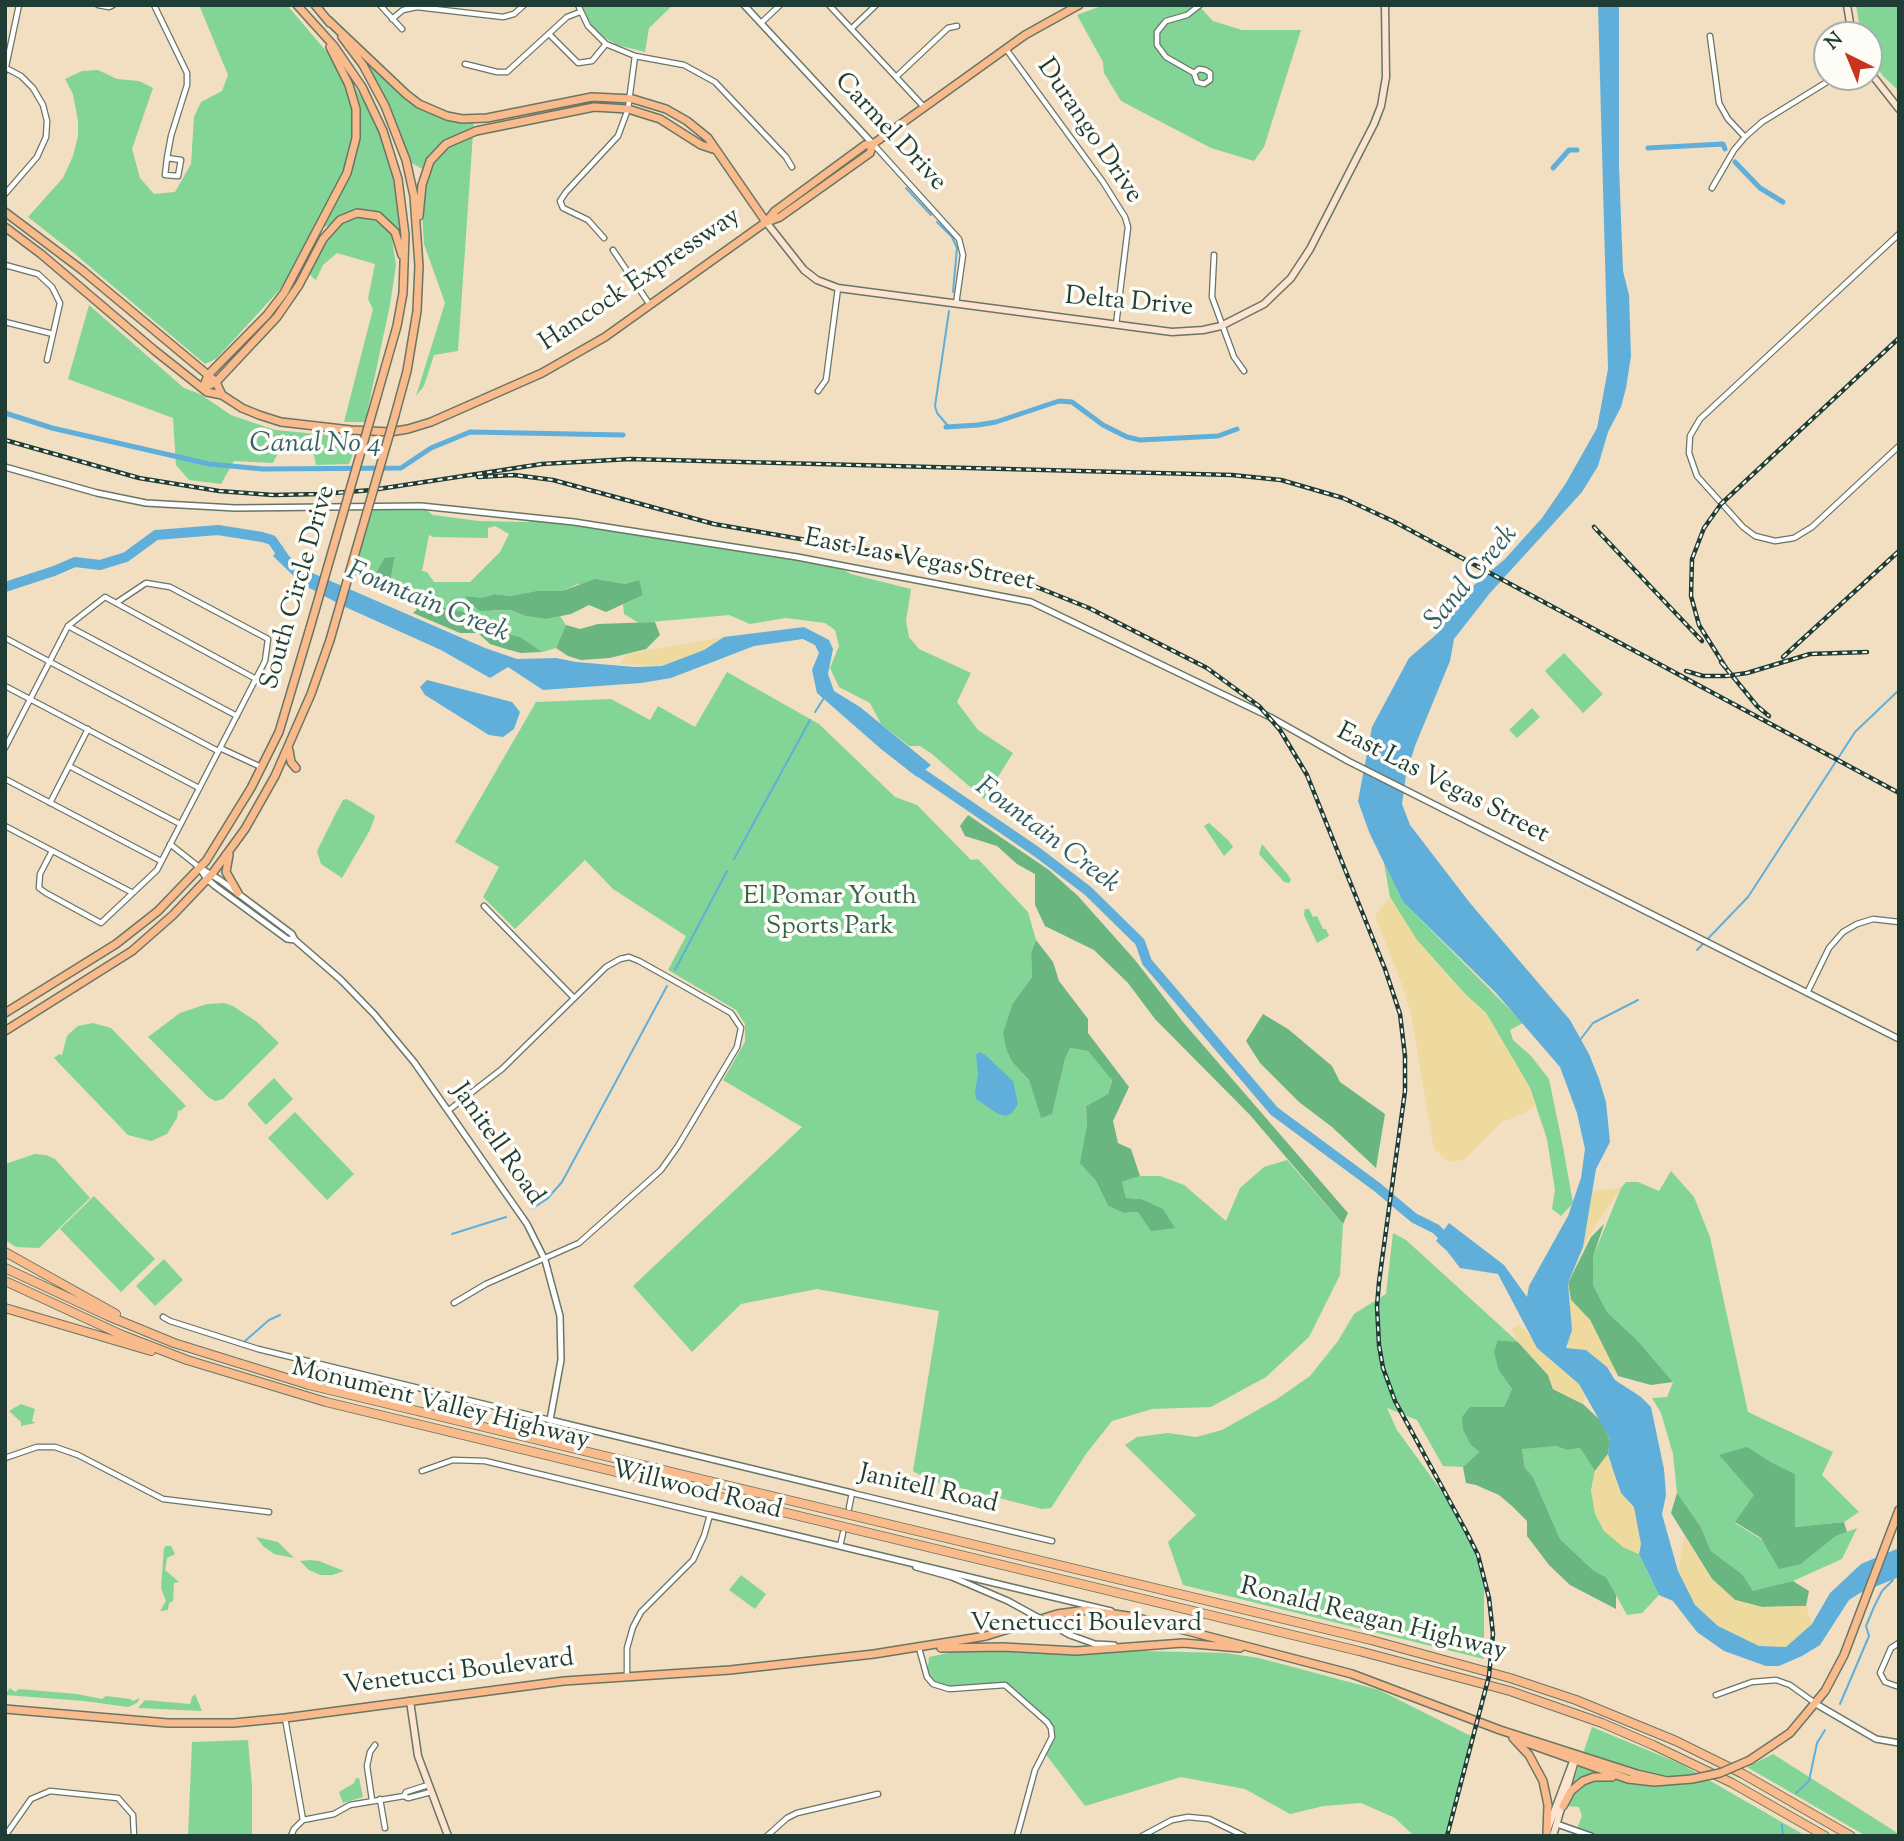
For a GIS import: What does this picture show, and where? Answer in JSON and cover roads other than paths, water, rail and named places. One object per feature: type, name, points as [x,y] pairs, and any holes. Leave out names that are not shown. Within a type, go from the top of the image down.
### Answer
[{"type":"highway","points":[[5,1252],[109,1311],[235,1363]]},
{"type":"highway","name":"Monument Valley Highway","points":[[5,1268],[174,1343],[309,1385],[859,1517]]},
{"type":"highway","name":"Monument Valley Highway","points":[[5,1281],[122,1335],[205,1365],[338,1405],[876,1535]]},
{"type":"highway","points":[[5,1307],[205,1365]]},
{"type":"highway","name":"Ronald Reagan Highway","points":[[859,1517],[1371,1640],[1542,1688],[1636,1724],[1715,1760],[1851,1836]]},
{"type":"highway","name":"Ronald Reagan Highway","points":[[876,1535],[1359,1651],[1510,1691],[1602,1723],[1653,1745],[1732,1783],[1825,1836]]},
{"type":"main road","name":"South Circle Drive","points":[[5,1013],[116,944],[158,911],[200,868],[220,840],[262,767],[285,715],[399,317],[405,270],[403,211],[394,162],[383,131],[351,70],[297,5]]},
{"type":"main road","name":"South Circle Drive","points":[[5,1031],[132,951],[173,915],[209,877],[245,829],[275,776],[312,694],[330,639],[409,363],[417,311],[419,266],[417,223],[406,160],[385,106],[362,65],[315,5]]},
{"type":"main road","name":"Hancock Expressway","points":[[5,227],[203,388],[222,395],[242,408],[281,422],[351,430],[390,432],[408,429],[431,422],[542,373],[581,352],[651,306],[766,222],[780,217],[870,153],[873,144],[1006,49],[1042,24],[1079,5]]},
{"type":"main road","name":"Delta Drive","points":[[766,222],[804,270],[817,280],[838,288],[1172,332],[1221,326],[1264,304],[1291,278],[1310,249],[1374,124],[1381,106],[1386,77],[1385,5]]},
{"type":"main road","points":[[328,20],[406,94],[439,113],[462,119],[487,118],[592,97],[629,99],[678,115],[708,138],[766,222]]},
{"type":"main road","points":[[203,388],[208,375],[267,315],[284,293],[337,195],[353,155],[357,122],[354,98],[325,36]]},
{"type":"main road","points":[[1883,89],[1899,109]]},
{"type":"main road","points":[[545,115],[546,110],[559,103]]},
{"type":"main road","points":[[417,223],[426,171],[438,151],[446,144],[476,131],[594,107],[628,109],[660,119],[701,145],[714,150]]},
{"type":"main road","points":[[5,212],[82,270],[208,375],[216,382],[222,395]]},
{"type":"main road","points":[[203,388],[216,382],[278,317],[299,285],[323,239],[340,220],[357,213],[368,213],[384,220],[398,239],[405,270]]},
{"type":"main road","points":[[275,776],[288,767],[296,768],[289,758],[291,743]]},
{"type":"main road","points":[[230,850],[226,872],[238,893]]},
{"type":"main road","points":[[1563,1806],[1574,1788],[1588,1779],[1606,1776],[1667,1781],[1720,1773],[1750,1760],[1790,1733],[1816,1704],[1844,1655],[1899,1510]]},
{"type":"main road","name":"Venetucci Boulevard","points":[[5,1709],[168,1723],[234,1723],[564,1681],[804,1662],[919,1648],[986,1636],[1072,1611],[1135,1617],[1363,1678],[1574,1759]]},
{"type":"main road","name":"Venetucci Boulevard","points":[[919,1648],[1003,1647],[1076,1651],[1183,1643],[1254,1650]]},
{"type":"main road","points":[[410,1701],[416,1747],[448,1836]]},
{"type":"main road","name":"Venetucci Boulevard","points":[[1500,1730],[1512,1737],[1574,1759]]},
{"type":"main road","points":[[1512,1737],[1529,1755],[1543,1781],[1548,1805],[1548,1835]]},
{"type":"main road","points":[[1574,1759],[1667,1781]]},
{"type":"main road","points":[[1548,1835],[1574,1759]]},
{"type":"main road","points":[[1548,1835],[1557,1824],[1574,1759]]},
{"type":"main road","points":[[1574,1759],[1628,1779]]},
{"type":"street","points":[[5,194],[7,185],[37,158],[46,137],[47,121],[43,105],[33,88],[21,76],[6,70],[19,5]]},
{"type":"street","points":[[98,5],[113,5]]},
{"type":"street","points":[[154,5],[187,73],[187,85],[171,136],[167,158],[165,175],[178,176],[181,160],[167,158]]},
{"type":"street","points":[[380,5],[402,29]]},
{"type":"street","points":[[464,12],[466,5]]},
{"type":"street","points":[[392,19],[403,10],[426,6],[503,17],[514,14],[524,5]]},
{"type":"street","points":[[578,5],[588,26],[606,44],[635,56],[681,64],[720,86],[786,156],[792,167]]},
{"type":"street","name":"Carmel Drive","points":[[744,5],[959,239],[963,255],[957,304]]},
{"type":"street","points":[[761,23],[780,5]]},
{"type":"street","points":[[829,5],[924,108]]},
{"type":"street","points":[[851,29],[876,5]]},
{"type":"street","points":[[1194,73],[1166,57],[1157,44],[1157,32],[1166,22],[1187,15],[1200,5]]},
{"type":"street","points":[[465,64],[508,72],[567,17],[580,12]]},
{"type":"street","points":[[896,77],[948,28],[957,26]]},
{"type":"street","points":[[549,34],[578,63],[592,61],[606,44]]},
{"type":"street","points":[[1710,36],[1719,103],[1728,119],[1745,137]]},
{"type":"street","name":"Durango Drive","points":[[1006,49],[1111,193],[1125,217],[1128,227],[1116,325]]},
{"type":"street","points":[[604,238],[588,220],[563,208],[560,201],[615,139],[628,109],[635,56]]},
{"type":"street","points":[[1713,188],[1734,150],[1745,137],[1762,122],[1813,91]]},
{"type":"street","points":[[1899,234],[1696,424],[1690,436],[1690,459],[1697,476],[1743,527],[1755,536],[1775,541],[1794,538],[1812,527],[1899,446]]},
{"type":"street","points":[[614,250],[651,306]]},
{"type":"street","points":[[1214,255],[1212,297],[1234,357],[1244,371]]},
{"type":"street","points":[[5,265],[38,274],[52,287],[61,303],[47,360]]},
{"type":"street","points":[[818,391],[826,380],[838,288]]},
{"type":"street","points":[[5,323],[54,334]]},
{"type":"street","name":"East Las Vegas Street","points":[[5,467],[97,493],[146,503],[235,508],[421,506],[574,522],[785,555],[1015,597],[1045,608],[1270,718],[1349,761],[1899,1040]]},
{"type":"street","points":[[52,851],[40,874],[39,888],[101,923],[157,870],[265,661],[268,639],[170,587],[146,583],[116,603]]},
{"type":"street","points":[[5,748],[68,626],[105,597],[256,680]]},
{"type":"street","points":[[68,626],[237,716]]},
{"type":"street","points":[[5,638],[219,749],[262,767]]},
{"type":"street","points":[[5,686],[199,788]]},
{"type":"street","points":[[50,803],[88,729]]},
{"type":"street","points":[[5,733],[12,736]]},
{"type":"street","points":[[69,766],[180,824]]},
{"type":"street","points":[[5,779],[161,861]]},
{"type":"street","points":[[5,826],[133,893]]},
{"type":"street","name":"Janitell Road","points":[[170,844],[287,939],[295,940]]},
{"type":"street","name":"Janitell Road","points":[[209,877],[238,893],[292,934],[295,940],[341,980],[374,1014],[404,1049],[527,1224],[545,1260],[557,1298],[562,1342],[550,1420]]},
{"type":"street","points":[[484,906],[574,998]]},
{"type":"street","points":[[1807,993],[1827,951],[1843,932],[1873,919],[1899,922]]},
{"type":"street","points":[[449,1111],[502,1069],[611,963],[629,957],[725,1009],[739,1023],[741,1034],[731,1058],[661,1170],[588,1237],[545,1260],[486,1284],[454,1303]]},
{"type":"street","name":"Janitell Road","points":[[163,1317],[257,1349],[1052,1541]]},
{"type":"street","points":[[5,1458],[32,1448],[55,1447],[78,1455],[163,1499],[269,1512]]},
{"type":"street","name":"Willwood Road","points":[[422,1471],[438,1464],[464,1459],[485,1461],[1135,1617]]},
{"type":"street","points":[[849,1508],[852,1493]]},
{"type":"street","points":[[627,1677],[627,1648],[632,1627],[642,1612],[693,1560],[710,1515]]},
{"type":"street","points":[[840,1546],[843,1533]]},
{"type":"street","name":"Willwood Road","points":[[903,1562],[952,1577],[1095,1644],[1143,1645]]},
{"type":"street","points":[[1899,1643],[1891,1648],[1880,1673],[1885,1682],[1899,1687]]},
{"type":"street","points":[[919,1648],[927,1677],[933,1684],[948,1689],[1005,1685],[1051,1728],[1052,1737],[1035,1770],[1017,1836]]},
{"type":"street","points":[[1716,1695],[1752,1682],[1776,1681],[1790,1685],[1816,1704],[1876,1739],[1899,1743]]},
{"type":"street","points":[[285,1718],[303,1820]]},
{"type":"street","points":[[372,1800],[367,1766],[370,1752],[375,1745]]},
{"type":"street","points":[[291,1836],[293,1829],[303,1820],[329,1815],[350,1805],[372,1800],[404,1796],[408,1798],[429,1788]]},
{"type":"street","points":[[5,1836],[31,1799],[50,1791],[118,1798],[133,1815],[134,1836]]},
{"type":"street","points":[[767,1836],[787,1818],[797,1813],[878,1794]]},
{"type":"street","points":[[380,1799],[385,1828]]},
{"type":"street","points":[[1142,1836],[1172,1820],[1188,1817],[1209,1819],[1244,1836]]},
{"type":"street","points":[[1557,1824],[1589,1835]]},
{"type":"street","points":[[1574,1836],[1589,1835]]},
{"type":"water","points":[[1598,5],[1619,5],[1619,165],[1623,271],[1629,295],[1631,356],[1626,388],[1598,466],[1582,492],[1490,593],[1454,639],[1450,661],[1415,746],[1406,775],[1402,804],[1410,825],[1470,903],[1570,1020],[1599,1079],[1606,1102],[1610,1142],[1596,1169],[1583,1247],[1568,1283],[1572,1330],[1566,1348],[1586,1350],[1607,1367],[1615,1380],[1651,1407],[1664,1469],[1666,1495],[1662,1514],[1678,1571],[1695,1605],[1718,1626],[1759,1646],[1786,1647],[1812,1624],[1830,1593],[1861,1564],[1899,1548],[1899,1577],[1849,1600],[1820,1645],[1779,1666],[1766,1666],[1724,1651],[1697,1632],[1673,1601],[1659,1595],[1639,1554],[1641,1544],[1634,1507],[1621,1493],[1608,1454],[1610,1439],[1579,1384],[1537,1348],[1498,1274],[1460,1268],[1436,1241],[1449,1223],[1504,1265],[1527,1297],[1529,1286],[1568,1216],[1581,1178],[1585,1149],[1577,1113],[1560,1067],[1496,993],[1403,902],[1369,832],[1358,801],[1372,727],[1409,658],[1438,633],[1460,597],[1505,559],[1542,518],[1566,483],[1597,428],[1608,369]]},
{"type":"water","points":[[283,545],[282,551],[310,572],[485,648],[517,659],[556,658],[635,667],[662,666],[704,650],[724,637],[804,627],[829,640],[833,649],[828,674],[834,691],[860,707],[931,765],[917,777],[817,693],[812,670],[819,653],[815,645],[803,639],[754,646],[671,678],[641,683],[543,690],[508,667],[490,678],[441,650],[343,606],[302,584],[273,556]]},
{"type":"water","points":[[427,680],[512,702],[520,712],[514,729],[503,737],[489,735],[425,695],[420,687]]},
{"type":"water","points":[[979,1052],[1013,1081],[1018,1104],[1012,1113],[1006,1116],[998,1114],[976,1099],[976,1055]]},
{"type":"waterway","name":"Canal No 4","points":[[1648,148],[1723,144],[1725,149]]},
{"type":"waterway","name":"Canal No 4","points":[[1553,168],[1569,150],[1577,150]]},
{"type":"waterway","name":"Canal No 4","points":[[1735,162],[1760,188],[1783,202]]},
{"type":"waterway","points":[[906,188],[931,215]]},
{"type":"waterway","points":[[937,222],[952,237],[957,248],[953,292]]},
{"type":"waterway","points":[[949,311],[935,406],[937,413],[949,427]]},
{"type":"waterway","name":"Canal No 4","points":[[946,427],[996,422],[1059,401],[1072,402],[1103,425],[1127,437],[1140,440],[1218,436],[1237,429]]},
{"type":"waterway","name":"Canal No 4","points":[[5,413],[52,428],[209,464],[263,469],[401,468],[431,448],[470,432],[623,435]]},
{"type":"waterway","name":"Fountain Creek","points":[[5,587],[75,562],[100,565],[126,557],[156,535],[218,530],[262,537],[272,540],[285,559]]},
{"type":"waterway","points":[[1697,950],[1748,897],[1855,732],[1899,690]]},
{"type":"waterway","points":[[815,712],[824,698]]},
{"type":"waterway","points":[[734,859],[810,720]]},
{"type":"waterway","name":"Fountain Creek","points":[[911,766],[1037,852],[1088,891],[1140,942],[1147,962],[1274,1111],[1377,1187],[1414,1218],[1436,1229],[1450,1243]]},
{"type":"waterway","points":[[675,970],[727,871]]},
{"type":"waterway","points":[[533,1208],[547,1199],[562,1182],[667,986]]},
{"type":"waterway","points":[[1580,1040],[1593,1023],[1638,1000]]},
{"type":"waterway","points":[[452,1234],[506,1217]]},
{"type":"waterway","points":[[245,1341],[269,1320],[280,1315]]},
{"type":"waterway","points":[[1840,1704],[1869,1636],[1866,1626],[1874,1607],[1882,1591],[1893,1580]]},
{"type":"waterway","points":[[1796,1793],[1809,1781],[1817,1743],[1825,1730]]},
{"type":"waterway","points":[[1782,1825],[1783,1836]]},
{"type":"railway","points":[[1726,668],[1699,625],[1691,596],[1692,559],[1704,528],[1721,504],[1899,338]]},
{"type":"railway","points":[[5,440],[139,478],[219,491],[273,495],[372,490],[542,464],[630,459],[1232,475],[1281,480],[1343,498],[1395,522],[1899,793]]},
{"type":"railway","points":[[478,477],[514,475],[553,480],[714,524],[956,566],[1019,580],[1089,608],[1207,668],[1259,706],[1280,730],[1307,775],[1385,969],[1400,1014],[1405,1056],[1405,1091],[1379,1282],[1379,1345],[1383,1368],[1395,1401],[1478,1555],[1489,1598],[1493,1634],[1489,1676],[1447,1836]]},
{"type":"railway","points":[[1594,527],[1702,641]]},
{"type":"railway","points":[[1783,657],[1899,551]]},
{"type":"railway","points":[[1686,671],[1703,676],[1726,676],[1747,673],[1810,654],[1867,652]]},
{"type":"railway","points":[[1721,662],[1757,706],[1769,716]]},
{"type":"water label","name":"Sand Creek","points":[[1473,579]]},
{"type":"park label","name":"El Pomar Youth Sports Park","points":[[830,914]]}]
